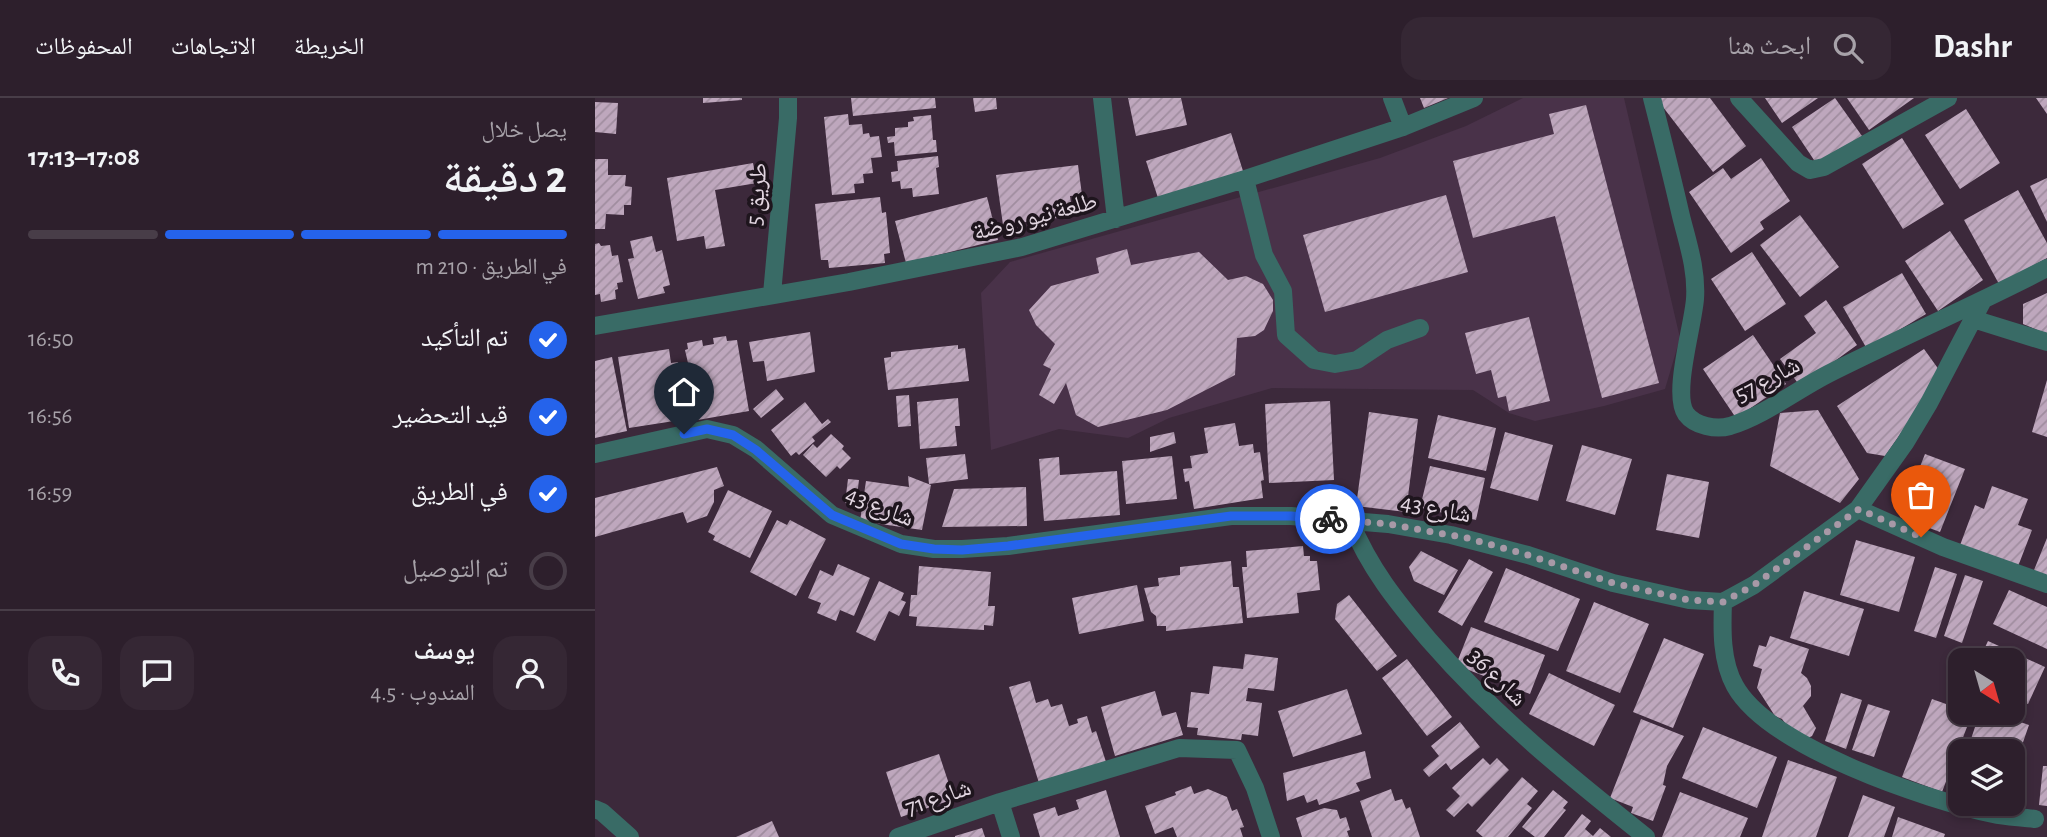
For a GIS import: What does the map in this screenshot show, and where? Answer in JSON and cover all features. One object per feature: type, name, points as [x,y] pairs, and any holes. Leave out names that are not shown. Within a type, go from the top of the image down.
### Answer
[{"type":"street","name":"طريق 5","points":[[772,294],[788,98]]},
{"type":"street","points":[[1102,98],[1116,219]]},
{"type":"street","points":[[1392,98],[1403,127]]},
{"type":"street","name":"طلعة نيو روضة","points":[[595,326],[849,282],[1022,247],[1245,179],[1403,127],[1474,98]]},
{"type":"street","name":"شارع 57","points":[[1652,98],[1694,268],[1692,324],[1681,390],[1686,413],[1697,423],[1727,427],[1751,418],[1888,344],[2047,268]]},
{"type":"street","points":[[1739,98],[1798,163],[1810,170],[1824,167],[1948,98]]},
{"type":"street","points":[[1245,179],[1264,255],[1283,291],[1286,335],[1314,360],[1335,363],[1357,360],[1387,340],[1420,328]]},
{"type":"street","points":[[1983,300],[1929,403],[1859,509],[1754,585],[1723,602],[1722,637],[1734,685],[1769,723],[1845,764],[1927,797],[1994,814],[2035,819]]},
{"type":"street","points":[[1973,319],[2047,342]]},
{"type":"street","name":"شارع 43","points":[[595,454],[707,429],[733,435],[756,450],[832,515],[901,544],[934,549],[962,550],[1008,546],[1231,516],[1291,516],[1388,524],[1483,542],[1613,583],[1689,600],[1723,602]]},
{"type":"street","points":[[1859,509],[1943,547],[2047,584]]},
{"type":"street","name":"شارع 36","points":[[1350,521],[1361,547],[1385,587],[1451,666],[1484,701],[1551,762],[1646,837]]},
{"type":"street","points":[[1000,802],[1179,748],[1237,750],[1255,788],[1271,837]]},
{"type":"street","name":"شارع 71","points":[[898,837],[1000,802],[1011,837]]},
{"type":"street","points":[[595,809],[630,837]]},
{"type":"shaded area","points":[[1523,98],[1624,98],[1680,338],[1665,389],[1535,421],[1509,413],[1473,390],[1272,388],[1169,418],[1128,438],[1059,429],[991,450],[981,293],[1010,262],[1380,158],[1466,126]]},
{"type":"building","points":[[703,98],[742,98],[742,100],[703,103]]},
{"type":"building","points":[[851,98],[935,98],[936,108],[853,116]]},
{"type":"building","points":[[973,98],[996,98],[997,109],[975,112]]},
{"type":"building","points":[[1128,98],[1181,98],[1187,125],[1136,136]]},
{"type":"building","points":[[1420,98],[1448,98],[1424,108]]},
{"type":"building","points":[[1656,98],[1710,98],[1746,146],[1713,172]]},
{"type":"building","points":[[1765,98],[1818,98],[1782,123]]},
{"type":"building","points":[[1835,98],[1862,136],[1818,166],[1792,127]]},
{"type":"building","points":[[1847,98],[1914,98],[1869,130]]},
{"type":"building","points":[[2036,98],[2047,98],[2047,114]]},
{"type":"building","points":[[595,102],[618,103],[616,134],[595,132]]},
{"type":"building","points":[[1586,105],[1659,383],[1602,398],[1555,216],[1473,238],[1453,161],[1554,134],[1549,114]]},
{"type":"building","points":[[1966,109],[2000,163],[1960,189],[1925,135]]},
{"type":"building","points":[[848,114],[849,125],[862,124],[863,134],[869,133],[870,137],[879,136],[882,157],[871,158],[873,173],[863,174],[864,183],[854,184],[855,193],[832,195],[824,117]]},
{"type":"building","points":[[931,115],[937,152],[895,156],[894,142],[888,143],[887,137],[895,136],[895,128],[908,127],[908,122],[914,121],[913,117]]},
{"type":"building","points":[[1231,133],[1243,171],[1158,198],[1146,161]]},
{"type":"building","points":[[1902,138],[1944,204],[1903,229],[1862,164]]},
{"type":"building","points":[[938,156],[939,167],[936,168],[939,194],[913,197],[912,188],[901,189],[900,181],[892,182],[891,172],[898,171],[897,161]]},
{"type":"building","points":[[1761,158],[1790,201],[1760,222],[1764,229],[1731,253],[1689,192],[1723,168],[1731,179]]},
{"type":"building","points":[[595,159],[608,159],[608,175],[626,175],[625,186],[632,187],[631,205],[624,205],[624,215],[606,214],[605,229],[595,229]]},
{"type":"building","points":[[753,163],[757,183],[715,190],[725,246],[706,249],[704,236],[677,241],[667,178]]},
{"type":"building","points":[[1078,165],[1082,195],[1070,196],[1073,216],[1003,225],[996,175]]},
{"type":"building","points":[[2047,178],[2047,222],[2030,186]]},
{"type":"building","points":[[2018,190],[2047,243],[2047,258],[1999,284],[1964,220]]},
{"type":"building","points":[[1446,195],[1468,272],[1325,312],[1303,235]]},
{"type":"building","points":[[880,197],[882,213],[886,212],[890,253],[884,254],[885,263],[829,268],[828,260],[821,260],[815,204]]},
{"type":"building","points":[[987,197],[998,240],[906,263],[895,221]]},
{"type":"building","points":[[1800,215],[1839,267],[1800,297],[1760,245]]},
{"type":"building","points":[[1950,231],[1983,280],[1938,311],[1905,261]]},
{"type":"building","points":[[652,236],[656,252],[662,250],[670,285],[663,287],[665,293],[638,299],[628,259],[634,258],[630,241]]},
{"type":"building","points":[[599,243],[601,246],[610,245],[612,256],[618,255],[623,282],[617,283],[616,299],[601,302],[600,294],[595,295],[595,244]]},
{"type":"building","points":[[1127,249],[1131,265],[1199,252],[1228,280],[1246,276],[1263,284],[1273,300],[1273,311],[1264,330],[1255,336],[1237,338],[1235,375],[1167,410],[1098,427],[1076,415],[1066,383],[1054,404],[1039,395],[1051,369],[1043,365],[1055,344],[1036,325],[1029,310],[1051,286],[1099,273],[1096,258]]},
{"type":"building","points":[[1752,252],[1786,304],[1745,331],[1711,279]]},
{"type":"building","points":[[1902,273],[1926,314],[1867,349],[1843,307]]},
{"type":"building","points":[[2047,293],[2047,334],[2023,324],[2023,304]]},
{"type":"building","points":[[1826,300],[1857,345],[1800,386],[1780,359],[1816,333],[1804,316]]},
{"type":"building","points":[[1529,317],[1550,401],[1509,411],[1506,396],[1498,398],[1491,370],[1476,374],[1465,333]]},
{"type":"building","points":[[810,332],[815,372],[767,381],[764,361],[753,362],[749,342]]},
{"type":"building","points":[[1753,335],[1786,384],[1736,418],[1703,369]]},
{"type":"building","points":[[726,336],[727,341],[737,340],[749,411],[692,421],[683,364],[688,363],[685,350],[688,349],[687,343],[702,340],[703,346],[714,344],[713,338]]},
{"type":"building","points":[[958,345],[958,349],[965,348],[969,381],[888,390],[884,358],[891,357],[891,352]]},
{"type":"building","points":[[669,349],[671,363],[678,362],[687,419],[629,428],[618,357]]},
{"type":"building","points":[[1924,349],[1942,374],[1885,456],[1867,453],[1837,406]]},
{"type":"building","points":[[612,357],[627,431],[595,438],[595,361]]},
{"type":"building","points":[[2047,380],[2047,437],[2032,432]]},
{"type":"building","points":[[776,389],[784,399],[761,418],[753,409]]},
{"type":"building","points":[[909,395],[911,426],[898,427],[896,396]]},
{"type":"building","points":[[958,398],[960,426],[955,426],[957,446],[920,449],[917,402]]},
{"type":"building","points":[[1330,401],[1334,480],[1269,483],[1265,404]]},
{"type":"building","points":[[805,402],[822,424],[828,419],[831,422],[812,437],[815,441],[799,455],[796,452],[791,456],[771,430]]},
{"type":"building","points":[[1818,410],[1859,479],[1840,503],[1770,466],[1780,413]]},
{"type":"building","points":[[1369,412],[1418,419],[1406,512],[1356,506]]},
{"type":"building","points":[[1438,415],[1496,428],[1486,471],[1428,458]]},
{"type":"building","points":[[1235,423],[1239,446],[1253,444],[1254,453],[1260,452],[1264,480],[1261,481],[1263,498],[1194,509],[1189,481],[1185,482],[1183,469],[1192,468],[1190,456],[1208,453],[1204,428]]},
{"type":"building","points":[[1174,432],[1176,443],[1150,452],[1150,437]]},
{"type":"building","points":[[1505,432],[1553,445],[1538,501],[1490,488]]},
{"type":"building","points":[[831,434],[844,446],[842,449],[851,458],[840,469],[837,466],[826,477],[803,455],[813,444],[817,448]]},
{"type":"building","points":[[1582,445],[1632,459],[1615,515],[1566,501]]},
{"type":"building","points":[[965,454],[968,479],[929,484],[926,458]]},
{"type":"building","points":[[1925,454],[1965,469],[1940,532],[1900,517]]},
{"type":"building","points":[[1172,456],[1177,499],[1126,504],[1122,461]]},
{"type":"building","points":[[1059,457],[1060,475],[1117,471],[1120,515],[1044,521],[1039,459]]},
{"type":"building","points":[[1430,466],[1485,478],[1476,520],[1420,508]]},
{"type":"building","points":[[717,467],[724,486],[714,490],[714,502],[707,516],[687,523],[683,512],[595,537],[595,498]]},
{"type":"building","points":[[1667,474],[1709,482],[1699,538],[1656,530]]},
{"type":"building","points":[[908,476],[931,485],[922,530],[860,521],[866,481],[909,487]]},
{"type":"building","points":[[848,479],[859,480],[856,504],[845,503]]},
{"type":"building","points":[[1992,486],[2028,499],[2018,525],[2032,530],[2017,569],[1959,548],[1975,505],[1984,509]]},
{"type":"building","points":[[1026,487],[1027,526],[942,527],[954,489]]},
{"type":"building","points":[[728,490],[772,511],[750,558],[713,540],[715,536],[708,532]]},
{"type":"building","points":[[777,520],[787,525],[790,520],[826,539],[796,596],[750,572]]},
{"type":"building","points":[[2047,538],[2047,581],[2032,575]]},
{"type":"building","points":[[1856,540],[1915,557],[1899,612],[1840,595]]},
{"type":"building","points":[[1303,546],[1304,556],[1310,556],[1310,561],[1317,561],[1320,590],[1297,593],[1299,613],[1247,618],[1242,567],[1247,567],[1246,551]]},
{"type":"building","points":[[1421,551],[1458,570],[1444,595],[1414,581],[1409,567]]},
{"type":"building","points":[[1469,559],[1493,572],[1462,626],[1438,612]]},
{"type":"building","points":[[1231,561],[1233,587],[1239,587],[1243,623],[1166,631],[1166,626],[1157,626],[1156,616],[1151,612],[1144,588],[1159,586],[1158,578],[1180,575],[1180,567]]},
{"type":"building","points":[[838,564],[870,578],[854,616],[840,610],[836,621],[817,613],[821,603],[808,598],[820,570],[833,576]]},
{"type":"building","points":[[919,566],[991,572],[988,606],[995,606],[993,626],[984,625],[984,630],[916,626],[917,617],[909,616],[911,595],[917,595]]},
{"type":"building","points":[[1935,567],[1957,574],[1936,638],[1914,631]]},
{"type":"building","points":[[1506,568],[1580,599],[1558,651],[1484,622]]},
{"type":"building","points":[[1965,575],[1983,581],[1962,643],[1944,636]]},
{"type":"building","points":[[879,581],[904,593],[901,600],[906,602],[899,616],[889,611],[875,641],[856,632]]},
{"type":"building","points":[[1137,585],[1144,621],[1079,634],[1072,598]]},
{"type":"building","points":[[2009,590],[2047,607],[2047,649],[1993,624]]},
{"type":"building","points":[[1804,591],[1864,609],[1849,656],[1790,638]]},
{"type":"building","points":[[1349,595],[1397,656],[1377,671],[1335,619],[1337,604]]},
{"type":"building","points":[[1594,602],[1649,624],[1620,693],[1566,671]]},
{"type":"building","points":[[1471,627],[1545,655],[1530,694],[1456,665]]},
{"type":"building","points":[[1770,636],[1809,649],[1801,673],[1811,686],[1811,696],[1803,706],[1816,728],[1812,736],[1804,740],[1795,736],[1782,719],[1775,716],[1757,688],[1762,669],[1753,666],[1759,645],[1766,647]]},
{"type":"building","points":[[1664,638],[1704,654],[1673,728],[1633,712]]},
{"type":"building","points":[[1988,641],[2003,648],[1985,648]]},
{"type":"building","points":[[1245,654],[1278,658],[1274,691],[1248,688],[1246,701],[1262,703],[1258,736],[1242,734],[1241,740],[1197,735],[1198,728],[1187,727],[1191,692],[1209,694],[1213,666],[1243,669]]},
{"type":"building","points":[[2025,658],[2045,667],[2028,704],[2025,703]]},
{"type":"building","points":[[1407,659],[1452,717],[1427,736],[1382,678]]},
{"type":"building","points":[[1549,673],[1615,705],[1594,746],[1529,714]]},
{"type":"building","points":[[1030,681],[1036,703],[1048,699],[1051,707],[1062,704],[1069,726],[1078,723],[1077,719],[1087,716],[1092,733],[1096,731],[1106,762],[1039,783],[1009,687]]},
{"type":"building","points":[[1347,689],[1362,734],[1293,757],[1278,711]]},
{"type":"building","points":[[1155,691],[1162,716],[1176,712],[1183,735],[1115,756],[1101,707]]},
{"type":"building","points":[[1841,693],[1862,700],[1846,749],[1825,741]]},
{"type":"building","points":[[1932,699],[1948,705],[1948,725],[1968,725],[1962,739],[1948,739],[1948,776],[1942,792],[1902,777]]},
{"type":"building","points":[[1868,704],[1890,711],[1874,757],[1852,750]]},
{"type":"building","points":[[1641,719],[1684,736],[1667,766],[1663,785],[1666,786],[1653,821],[1631,813],[1633,807],[1610,798]]},
{"type":"building","points":[[1460,722],[1480,747],[1451,770],[1446,763],[1429,777],[1423,770],[1439,756],[1431,746]]},
{"type":"building","points":[[1976,725],[2029,725],[2024,739],[1971,739]]},
{"type":"building","points":[[1703,727],[1777,757],[1757,808],[1682,778]]},
{"type":"building","points":[[1365,751],[1371,778],[1356,783],[1360,791],[1319,805],[1317,799],[1307,803],[1304,795],[1287,801],[1283,773]]},
{"type":"building","points":[[939,754],[954,799],[901,817],[886,772]]},
{"type":"building","points":[[1483,758],[1490,765],[1497,758],[1509,770],[1472,807],[1468,803],[1454,817],[1446,810],[1460,796],[1452,788]]},
{"type":"building","points":[[1788,760],[1837,777],[1816,837],[1762,837]]},
{"type":"building","points":[[2043,766],[2047,766],[2047,806],[2039,805]]},
{"type":"building","points":[[1522,777],[1538,791],[1527,804],[1532,808],[1508,837],[1483,837],[1476,831]]},
{"type":"building","points":[[1191,786],[1194,794],[1208,789],[1227,797],[1232,811],[1237,809],[1244,827],[1240,828],[1243,837],[1177,837],[1173,827],[1155,834],[1145,806],[1176,795],[1175,792]]},
{"type":"building","points":[[1391,789],[1395,801],[1402,799],[1406,809],[1410,807],[1420,837],[1372,837],[1360,801]]},
{"type":"building","points":[[1106,790],[1120,837],[1040,837],[1033,814],[1055,807],[1058,816],[1079,809],[1076,800]]},
{"type":"building","points":[[1553,790],[1568,802],[1563,808],[1566,810],[1544,837],[1535,837],[1522,827]]},
{"type":"building","points":[[1680,792],[1748,818],[1740,837],[1662,837]]},
{"type":"building","points":[[1863,795],[1895,807],[1884,837],[1848,837]]},
{"type":"building","points":[[1324,808],[1337,810],[1340,819],[1346,817],[1349,837],[1302,837],[1296,818]]},
{"type":"building","points":[[1582,814],[1591,821],[1585,829],[1593,836],[1600,828],[1611,837],[1564,837]]},
{"type":"building","points":[[1898,817],[1945,834],[1944,837],[1892,837]]},
{"type":"building","points":[[772,821],[779,837],[736,837]]},
{"type":"building","points":[[982,828],[985,837],[955,837],[955,836]]},
{"type":"way so far","points":[[1330,519],[1388,524],[1467,538],[1613,583],[1689,600],[1723,602],[1754,585],[1859,509],[1921,537]]},
{"type":"route","points":[[684,434],[707,429],[733,435],[756,450],[832,515],[901,544],[934,549],[962,550],[1008,546],[1231,516],[1330,519]]}]
